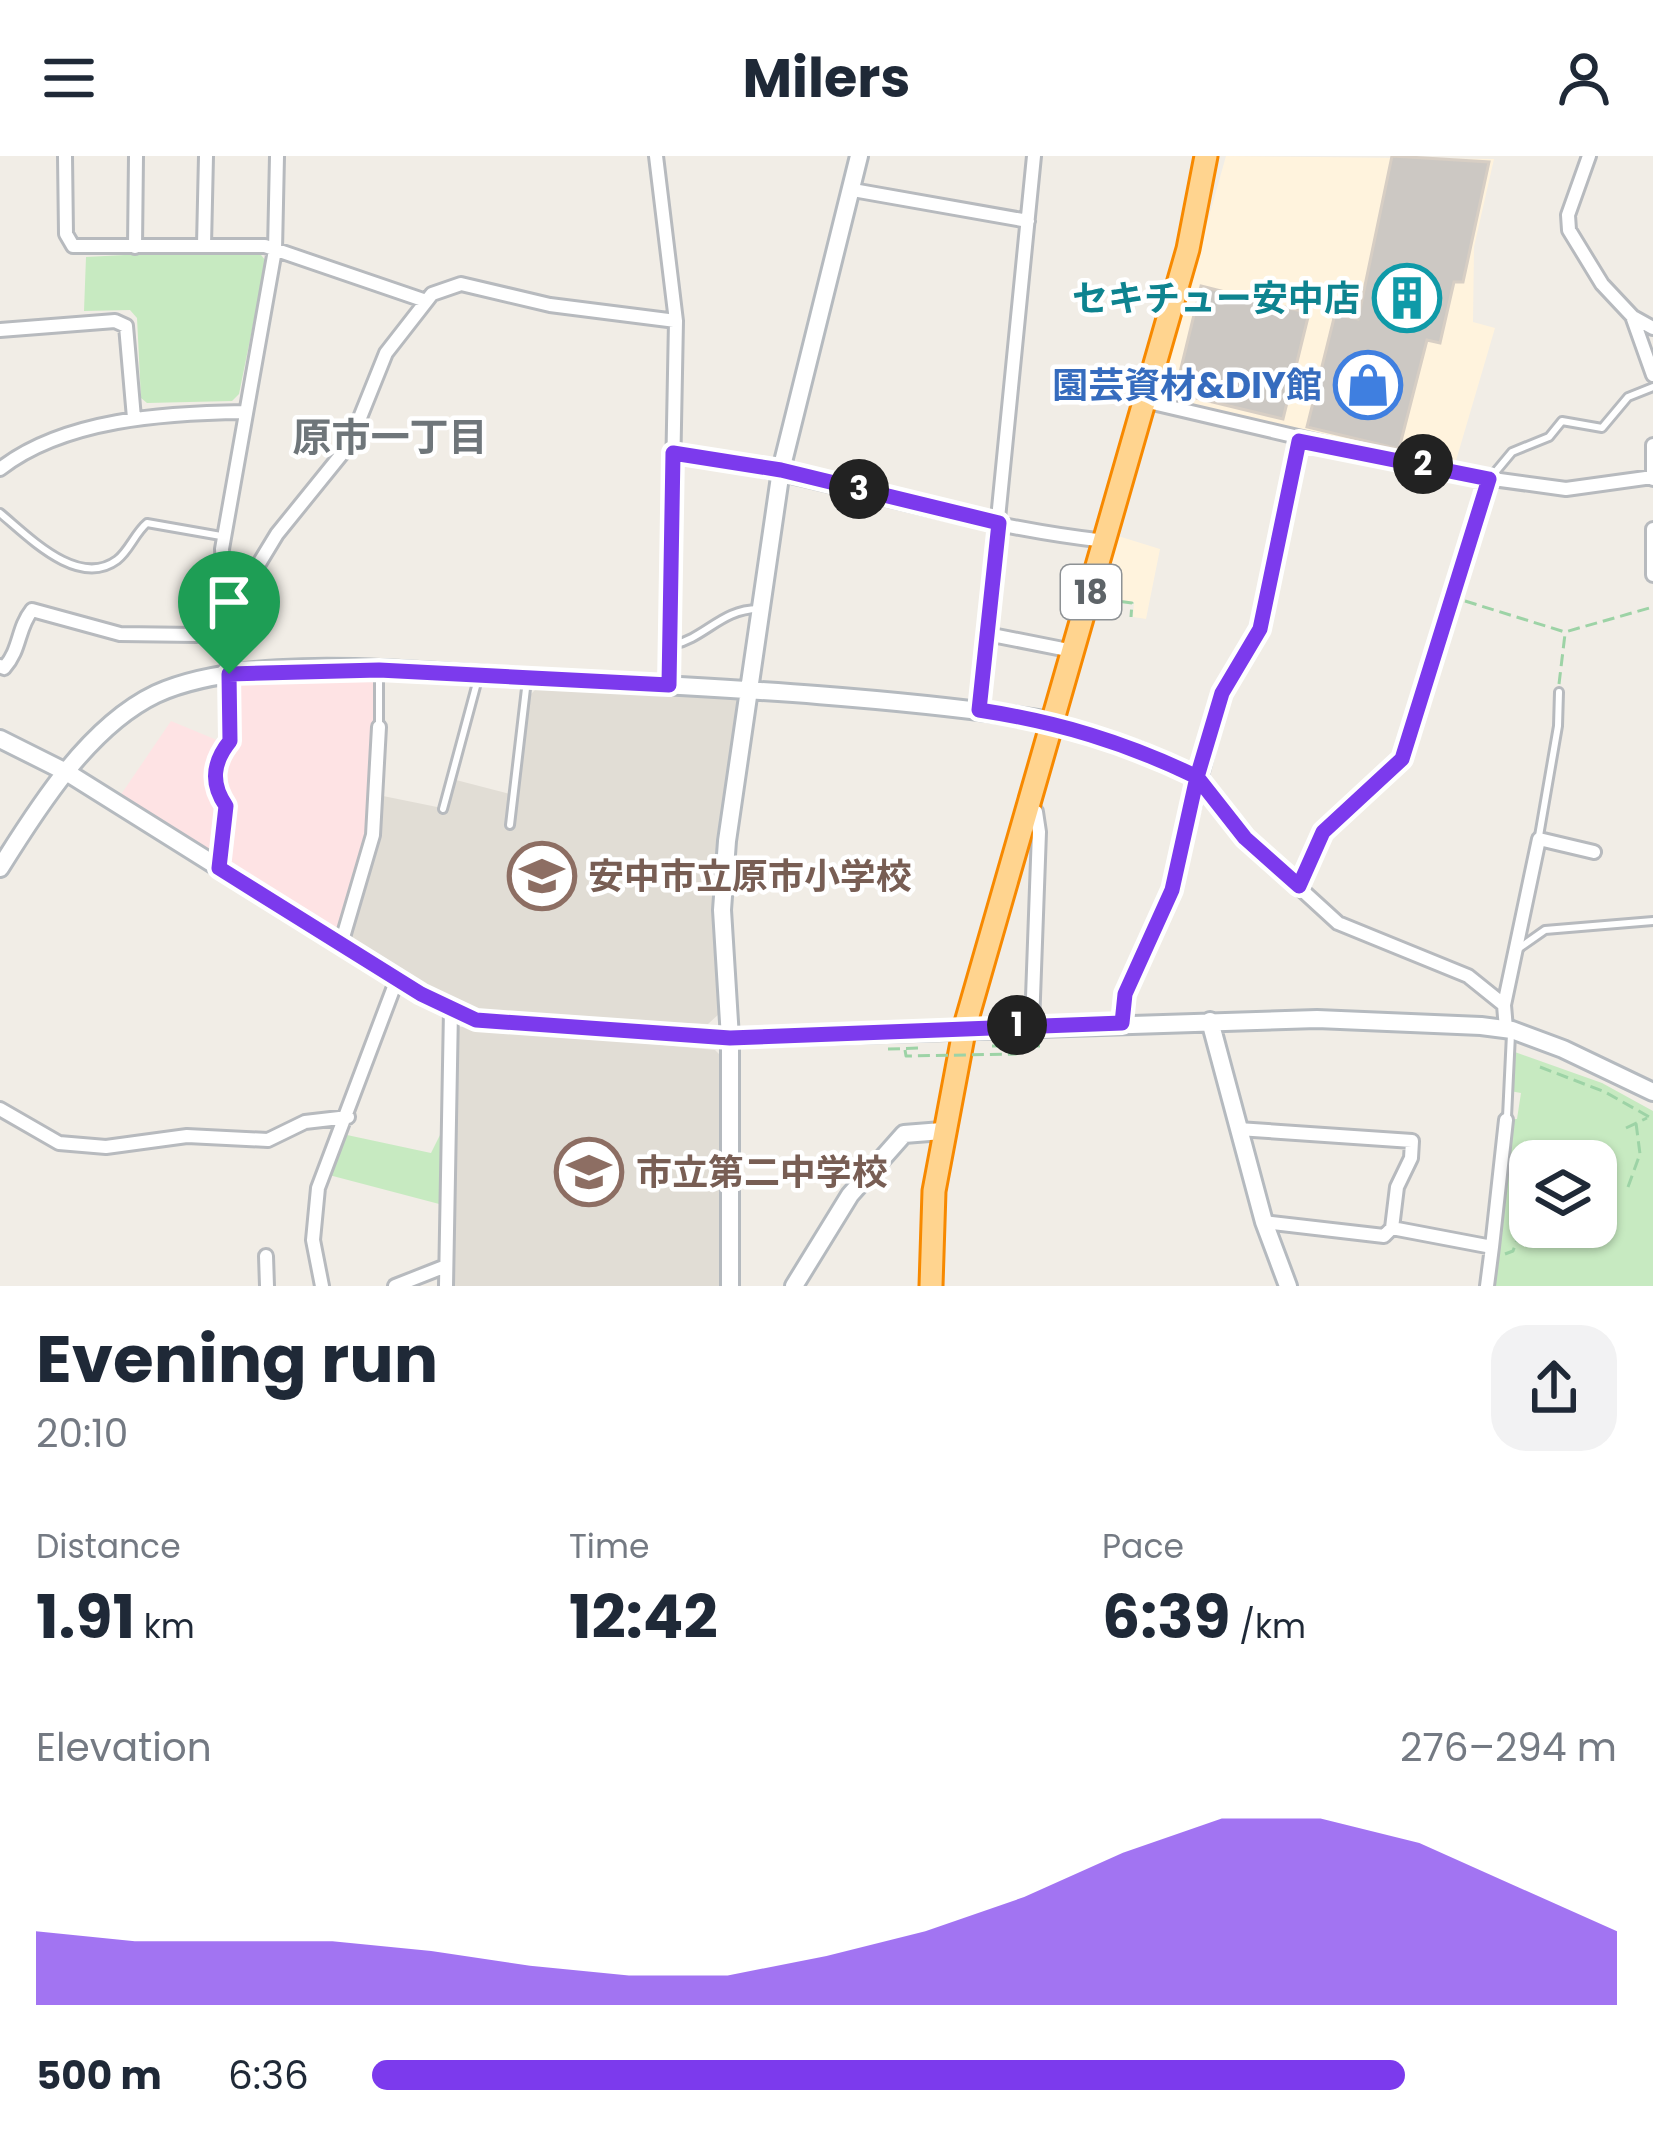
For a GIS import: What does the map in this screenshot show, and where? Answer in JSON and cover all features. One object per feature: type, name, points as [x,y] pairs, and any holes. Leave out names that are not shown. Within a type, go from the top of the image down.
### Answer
[{"type":"highway","name":"18","points":[[932,1286],[930,1238],[942,1131],[965,1026],[1188,249],[1206,156]]},
{"type":"street","points":[[65,156],[65,234],[73,246],[275,250],[423,300]]},
{"type":"street","points":[[135,247],[136,156]]},
{"type":"street","points":[[204,245],[206,156]]},
{"type":"street","points":[[229,674],[221,614],[223,536],[275,250],[277,156]]},
{"type":"street","points":[[656,156],[676,321],[669,685]]},
{"type":"street","points":[[730,1286],[730,1038],[722,910],[781,470],[859,156]]},
{"type":"street","points":[[979,710],[1034,156]]},
{"type":"street","points":[[1589,156],[1568,214],[1569,230],[1602,284],[1631,316],[1653,328]]},
{"type":"street","points":[[853,190],[1028,221]]},
{"type":"street","points":[[0,666],[4,668],[20,650],[22,622],[32,610],[120,634],[197,635],[221,614],[349,446],[386,353],[423,300],[461,284],[550,304],[676,321]]},
{"type":"street","points":[[1631,316],[1653,375]]},
{"type":"street","points":[[0,330],[115,321],[126,326],[134,418]]},
{"type":"street","points":[[1144,401],[1299,441],[1489,479],[1566,489],[1653,478],[1653,445]]},
{"type":"street","points":[[0,470],[86,431],[134,418],[244,412]]},
{"type":"street","points":[[1122,1023],[1125,994],[1172,890],[1222,693],[1260,629],[1299,441]]},
{"type":"street","points":[[673,453],[781,470],[999,523],[1105,541]]},
{"type":"street","points":[[1299,886],[1323,832],[1402,759],[1479,525],[1489,479]]},
{"type":"street","points":[[1653,529],[1653,575]]},
{"type":"street","points":[[987,634],[1073,651]]},
{"type":"street","points":[[0,868],[68,772],[131,710],[153,696],[229,674],[379,670],[748,690],[979,710],[1052,721],[1120,742],[1197,777],[1245,838],[1338,923],[1468,976],[1504,1005]]},
{"type":"street","points":[[341,944],[374,835],[379,727]]},
{"type":"street","points":[[0,739],[68,772],[397,979],[476,1020],[730,1038],[965,1026],[1390,1020],[1509,1030],[1615,1070],[1644,1094]]},
{"type":"street","points":[[1027,810],[1036,812],[1039,832],[1032,1025]]},
{"type":"street","points":[[1509,1030],[1504,1005],[1539,839],[1594,852]]},
{"type":"street","points":[[322,1286],[312,1216],[370,1040],[397,979]]},
{"type":"street","points":[[446,1286],[451,1010]]},
{"type":"street","points":[[1210,1022],[1284,1285]]},
{"type":"street","points":[[0,1109],[59,1144],[106,1147],[187,1136],[268,1140],[305,1122],[348,1117]]},
{"type":"street","points":[[1487,1286],[1506,1120]]},
{"type":"street","points":[[1238,1129],[1412,1141],[1412,1157],[1397,1186],[1393,1228],[1384,1236],[1264,1222]]},
{"type":"street","points":[[794,1286],[850,1195],[904,1134],[942,1131]]},
{"type":"street","points":[[1393,1228],[1491,1250]]},
{"type":"street","points":[[266,1256],[267,1286]]},
{"type":"street","points":[[395,1286],[446,1266]]},
{"type":"lane","points":[[1489,479],[1512,452],[1549,437],[1562,421],[1602,428],[1628,397],[1653,387]]},
{"type":"lane","points":[[0,513],[47,552],[85,569],[117,560],[147,523],[223,536]]},
{"type":"lane","points":[[670,646],[688,642],[725,615],[760,609]]},
{"type":"lane","points":[[379,670],[379,727]]},
{"type":"lane","points":[[219,868],[226,806],[215,790],[217,758],[230,741],[229,674]]},
{"type":"lane","points":[[443,808],[479,675]]},
{"type":"lane","points":[[510,825],[528,678]]},
{"type":"lane","points":[[1539,839],[1559,692]]},
{"type":"lane","points":[[1514,949],[1545,930],[1653,921]]},
{"type":"lane","points":[[1506,1120],[1509,1030]]},
{"type":"path","points":[[1090,597],[1132,603],[1131,617]]},
{"type":"path","points":[[1452,597],[1565,632],[1653,607]]},
{"type":"path","points":[[1559,692],[1565,632]]},
{"type":"path","points":[[992,1046],[1043,1046]]},
{"type":"path","points":[[905,1049],[906,1056],[1016,1054],[1016,1047]]},
{"type":"path","points":[[887,1049],[928,1048]]},
{"type":"path","points":[[1540,1067],[1651,1118]]},
{"type":"path","points":[[1630,1105],[1644,1094]]},
{"type":"path","points":[[1626,1128],[1651,1118]]},
{"type":"path","points":[[1628,1187],[1640,1154],[1636,1123]]},
{"type":"path","points":[[1491,1250],[1514,1248]]},
{"type":"shaded area","points":[[1226,156],[1494,159],[1474,247],[1473,322],[1495,328],[1455,464],[1158,397]]},
{"type":"shaded area","points":[[1118,536],[1160,549],[1146,619],[1133,617],[1134,602],[1100,597]]},
{"type":"shaded area","points":[[377,678],[369,834],[340,935],[120,796],[171,721],[224,743],[222,683]]},
{"type":"shaded area","name":"安中市立原市小学校","points":[[539,686],[741,699],[720,1013],[708,1024],[477,1014],[348,939],[383,796],[447,809],[456,780],[518,796],[530,695]]},
{"type":"shaded area","name":"市立第二中学校","points":[[456,1028],[715,1050],[723,1058],[721,1286],[455,1286]]},
{"type":"green space","points":[[220,250],[261,255],[266,261],[239,394],[232,401],[147,403],[141,398],[137,318],[130,310],[84,311],[86,257]]},
{"type":"green space","points":[[1512,1051],[1602,1083],[1653,1111],[1653,1286],[1493,1286],[1509,1145],[1509,1248],[1617,1248],[1617,1140],[1510,1140],[1521,1093],[1510,1091]]},
{"type":"green space","points":[[444,1127],[443,1205],[329,1175],[347,1135],[431,1153]]},
{"type":"building","name":"セキチュー安中店","points":[[1392,156],[1489,162],[1463,282],[1454,282],[1440,343],[1427,340],[1399,449],[1307,427],[1335,314],[1358,319]]},
{"type":"building","points":[[1201,286],[1309,313],[1283,419],[1175,393]]},
{"type":"place","name":"セキチュー安中店","points":[[1407,298]]},
{"type":"place","name":"園芸資材&DIY館","points":[[1368,385]]},
{"type":"place","name":"安中市立原市小学校","points":[[542,876]]},
{"type":"place","name":"市立第二中学校","points":[[589,1172]]},
{"type":"district","name":"原市一丁目","points":[[390,437]]},
{"type":"route","points":[[229,674],[230,741],[217,758],[215,790],[226,806],[219,868],[421,994],[476,1020],[730,1038],[1122,1023],[1125,994],[1172,890],[1197,777],[1245,838],[1299,886],[1323,832],[1402,759],[1479,525],[1489,479],[1456,475],[1408,459],[1299,441],[1260,629],[1222,693],[1197,777],[1142,750],[1052,721],[979,710],[999,523],[781,470],[673,453],[669,685],[379,670],[229,674]]}]
